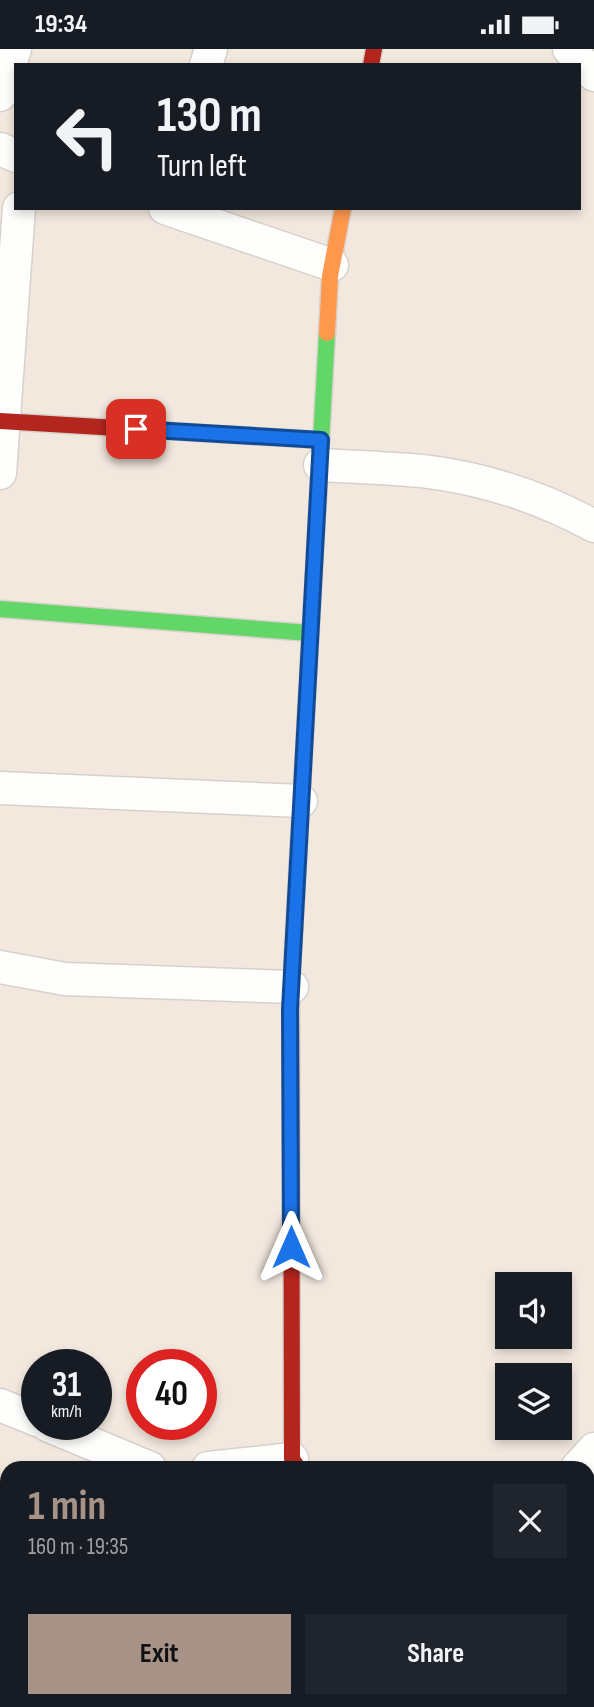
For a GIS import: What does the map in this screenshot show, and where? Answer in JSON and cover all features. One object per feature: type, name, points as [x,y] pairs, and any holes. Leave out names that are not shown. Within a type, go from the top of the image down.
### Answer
[{"type":"street","points":[[0,95],[15,49]]},
{"type":"street","points":[[569,49],[594,75]]},
{"type":"street","points":[[0,473],[19,210]]},
{"type":"street","points":[[171,210],[332,265]]},
{"type":"street","points":[[292,1461],[292,986],[332,265],[343,210]]},
{"type":"street","points":[[2,422],[320,453],[423,471],[502,487],[565,510],[594,526]]},
{"type":"street","points":[[0,608],[310,633]]},
{"type":"street","points":[[0,787],[301,801]]},
{"type":"street","points":[[0,967],[65,979],[292,986]]},
{"type":"street","points":[[0,1405],[21,1414]]},
{"type":"street","points":[[83,1440],[133,1461]]},
{"type":"shaded area","points":[[0,49],[594,49],[594,1461],[0,1461]]},
{"type":"traffic: fast","points":[[291,986],[327,333]]},
{"type":"traffic: fast","points":[[0,609],[310,633]]},
{"type":"traffic: slow","points":[[327,333],[330,276],[343,210]]},
{"type":"traffic: jam","points":[[371,63],[374,49]]},
{"type":"traffic: jam","points":[[0,421],[321,440]]},
{"type":"traffic: jam","points":[[291,986],[293,1461]]},
{"type":"route","points":[[136,429],[321,440],[290,1009],[291,1247]]}]
